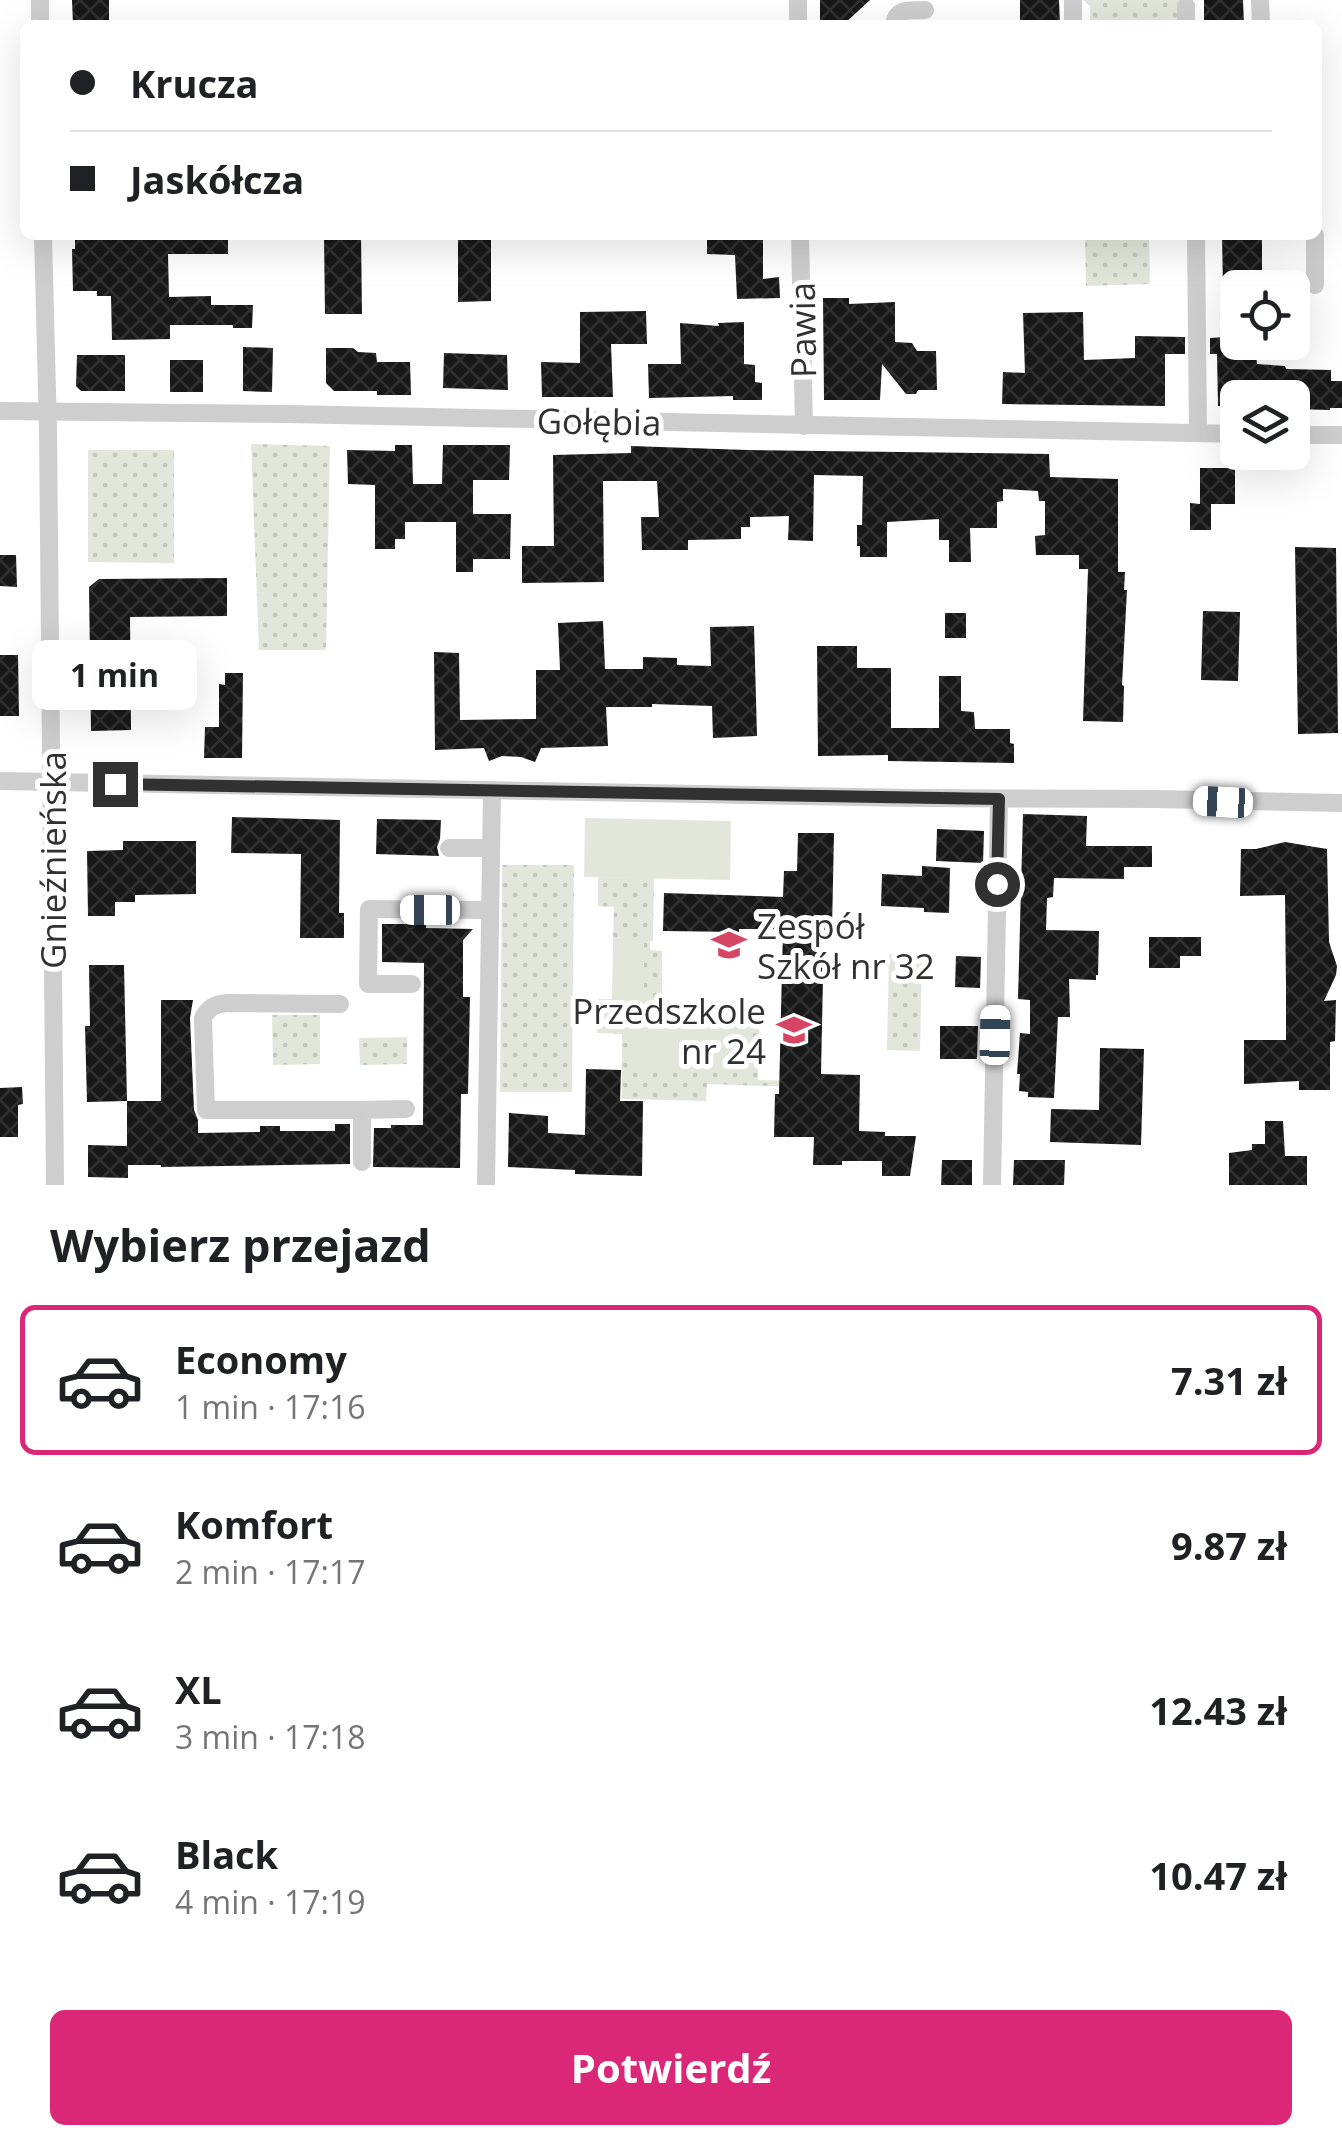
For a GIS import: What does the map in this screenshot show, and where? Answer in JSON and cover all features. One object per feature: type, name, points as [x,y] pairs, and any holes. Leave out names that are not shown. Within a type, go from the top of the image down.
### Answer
[{"type":"street","points":[[895,20],[900,11],[924,10]]},
{"type":"street","name":"Gnieźnieńska","points":[[43,240],[55,1185]]},
{"type":"street","name":"Pawia","points":[[800,240],[804,426]]},
{"type":"street","points":[[1196,240],[1198,432]]},
{"type":"street","points":[[1315,240],[1315,285]]},
{"type":"street","name":"Gołębia","points":[[0,410],[1220,433]]},
{"type":"street","points":[[1310,434],[1342,435]]},
{"type":"street","points":[[0,781],[1342,803]]},
{"type":"street","points":[[486,1185],[492,790]]},
{"type":"street","points":[[992,1185],[999,799]]},
{"type":"street","points":[[448,848],[491,848]]},
{"type":"street","points":[[412,984],[368,984],[369,909],[490,910]]},
{"type":"street","points":[[340,1004],[227,1003],[208,1009],[204,1018],[206,1110],[406,1109]]},
{"type":"street","points":[[362,1110],[362,1162]]},
{"type":"shaded area","points":[[1083,0],[1180,0],[1179,20],[1090,20],[1090,6]]},
{"type":"shaded area","points":[[1085,240],[1149,240],[1150,284],[1086,286]]},
{"type":"shaded area","points":[[251,444],[330,446],[326,650],[259,650]]},
{"type":"shaded area","points":[[88,450],[174,450],[174,563],[88,562]]},
{"type":"shaded area","points":[[585,818],[731,821],[730,880],[584,877]]},
{"type":"shaded area","points":[[502,865],[574,865],[572,1092],[500,1092]]},
{"type":"shaded area","points":[[598,877],[654,878],[650,950],[662,951],[662,1000],[685,1001],[684,1011],[632,1010],[739,1013],[723,1012],[723,1001],[760,1001],[758,1080],[828,1082],[828,1088],[707,1084],[706,1101],[622,1099],[622,1034],[597,1033],[598,999],[643,999],[644,939],[613,937],[614,907],[598,906]]},
{"type":"shaded area","points":[[613,937],[644,938],[644,999],[612,999]]},
{"type":"shaded area","points":[[889,954],[922,955],[920,1051],[887,1050]]},
{"type":"shaded area","points":[[631,1009],[739,1012],[738,1069],[630,1067]]},
{"type":"shaded area","points":[[272,1015],[320,1015],[320,1064],[273,1065]]},
{"type":"shaded area","points":[[407,1037],[407,1064],[360,1065],[359,1038]]},
{"type":"building","points":[[72,0],[109,0],[109,20],[73,20]]},
{"type":"building","points":[[820,0],[870,0],[848,20],[820,20]]},
{"type":"building","points":[[1020,0],[1059,0],[1060,20],[1020,20]]},
{"type":"building","points":[[1204,0],[1243,0],[1244,20],[1204,20]]},
{"type":"building","points":[[75,240],[228,240],[228,254],[168,254],[169,297],[211,296],[211,305],[253,305],[252,328],[170,325],[170,339],[112,340],[111,296],[97,296],[97,291],[73,291]]},
{"type":"building","points":[[324,240],[361,240],[362,314],[325,314]]},
{"type":"building","points":[[458,240],[491,240],[491,301],[458,302]]},
{"type":"building","points":[[707,240],[763,240],[763,279],[779,277],[780,298],[737,299],[735,255],[707,254]]},
{"type":"building","points":[[1222,240],[1262,240],[1262,270],[1223,270]]},
{"type":"building","points":[[823,298],[849,298],[849,304],[895,302],[895,342],[912,343],[917,351],[936,351],[937,390],[906,394],[882,364],[880,400],[824,400]]},
{"type":"building","points":[[646,311],[647,344],[611,344],[613,397],[542,397],[541,362],[580,363],[580,312]]},
{"type":"building","points":[[1083,312],[1084,360],[1135,358],[1135,336],[1185,337],[1185,354],[1165,354],[1165,406],[1002,404],[1003,372],[1025,373],[1023,313]]},
{"type":"building","points":[[744,322],[744,364],[755,365],[755,382],[762,383],[762,400],[733,400],[733,396],[649,398],[648,364],[681,364],[680,323],[719,326],[718,323]]},
{"type":"building","points":[[1220,337],[1220,360],[1257,360],[1257,364],[1286,369],[1331,370],[1331,381],[1342,381],[1342,408],[1310,409],[1310,380],[1220,380],[1218,406],[1217,354],[1210,354],[1210,338]]},
{"type":"building","points":[[243,347],[273,348],[272,392],[243,391]]},
{"type":"building","points":[[326,348],[376,353],[377,362],[410,362],[411,395],[334,391],[326,383]]},
{"type":"building","points":[[444,353],[507,355],[508,390],[443,388]]},
{"type":"building","points":[[77,355],[125,355],[125,391],[81,391],[76,386]]},
{"type":"building","points":[[170,360],[203,360],[203,392],[170,392]]},
{"type":"building","points":[[395,445],[412,445],[413,484],[442,484],[443,445],[510,445],[509,480],[473,480],[473,514],[511,514],[510,559],[473,559],[473,572],[456,572],[456,522],[405,522],[405,539],[395,539],[395,549],[375,549],[375,485],[348,484],[347,450],[395,451]]},
{"type":"building","points":[[631,446],[1049,454],[1050,477],[1118,479],[1118,572],[1125,572],[1127,590],[1123,722],[1083,721],[1088,569],[1079,569],[1079,555],[1036,555],[1035,536],[1045,535],[1045,501],[1039,501],[1038,491],[1003,489],[1003,501],[997,502],[997,528],[970,528],[971,562],[949,562],[949,540],[939,540],[939,519],[887,522],[887,557],[860,557],[857,525],[862,525],[863,476],[814,475],[813,541],[788,540],[789,516],[750,517],[750,527],[741,527],[741,539],[688,540],[688,550],[642,550],[641,517],[659,517],[657,481],[603,481],[604,582],[522,583],[522,546],[554,546],[553,455],[631,453]]},
{"type":"building","points":[[1200,468],[1235,470],[1235,504],[1211,504],[1211,530],[1190,530],[1190,503],[1200,504]]},
{"type":"building","points":[[1295,547],[1336,548],[1338,733],[1298,734]]},
{"type":"building","points":[[0,555],[16,555],[17,587],[0,586]]},
{"type":"building","points":[[227,578],[227,616],[130,617],[131,730],[91,731],[89,587],[99,579]]},
{"type":"building","points":[[1203,611],[1240,612],[1238,681],[1201,680]]},
{"type":"building","points":[[945,613],[966,613],[966,638],[945,638]]},
{"type":"building","points":[[603,621],[605,669],[643,669],[643,657],[677,658],[677,665],[711,666],[710,627],[754,626],[757,736],[713,738],[712,706],[652,704],[606,707],[608,746],[541,748],[535,762],[502,756],[489,761],[484,748],[435,750],[434,652],[459,653],[460,720],[536,719],[536,670],[560,670],[558,623]]},
{"type":"building","points":[[817,646],[857,646],[857,668],[891,668],[891,728],[939,728],[939,676],[961,676],[961,711],[974,712],[975,729],[1010,729],[1014,763],[888,761],[888,755],[818,756]]},
{"type":"building","points":[[0,655],[18,655],[19,716],[0,716]]},
{"type":"building","points":[[225,673],[243,673],[242,758],[204,758],[205,727],[219,727],[219,684],[225,685]]},
{"type":"building","points":[[1023,814],[1087,816],[1086,846],[1152,846],[1152,867],[1124,867],[1124,879],[1054,878],[1053,897],[1047,898],[1046,930],[1099,931],[1096,980],[1069,979],[1070,1017],[1058,1017],[1054,1098],[1028,1097],[1028,1092],[1019,1091],[1017,1074],[1020,1033],[1030,1034],[1030,1000],[1018,999]]},
{"type":"building","points":[[232,817],[340,820],[339,913],[344,913],[344,938],[300,938],[301,854],[231,853]]},
{"type":"building","points":[[377,819],[441,820],[439,856],[376,854]]},
{"type":"building","points":[[937,829],[984,831],[983,863],[936,861]]},
{"type":"building","points":[[798,833],[834,833],[832,930],[824,930],[821,1074],[860,1075],[859,1131],[916,1136],[910,1176],[882,1176],[882,1161],[813,1165],[814,1137],[774,1137],[775,1094],[779,1094],[783,929],[663,931],[664,893],[783,897],[784,871],[797,871]]},
{"type":"building","points":[[123,841],[196,841],[196,894],[135,895],[135,902],[115,902],[115,916],[88,916],[87,851],[123,850]]},
{"type":"building","points":[[1285,842],[1327,849],[1329,942],[1337,966],[1324,1001],[1336,1000],[1335,1041],[1330,1042],[1330,1090],[1299,1090],[1299,1081],[1244,1084],[1244,1040],[1286,1040],[1285,895],[1240,896],[1241,849]]},
{"type":"building","points":[[922,866],[950,868],[949,913],[881,906],[882,874],[922,876]]},
{"type":"building","points":[[382,924],[473,929],[463,940],[463,997],[470,997],[468,1094],[461,1094],[460,1168],[373,1167],[374,1128],[423,1125],[424,963],[382,962]]},
{"type":"building","points":[[1149,937],[1201,937],[1201,956],[1180,956],[1180,968],[1149,968]]},
{"type":"building","points":[[956,956],[981,957],[980,988],[955,987]]},
{"type":"building","points":[[89,965],[124,965],[127,1101],[87,1102],[85,1026],[90,1026]]},
{"type":"building","points":[[161,1000],[193,1000],[190,1018],[198,1133],[260,1132],[260,1126],[280,1126],[280,1131],[335,1131],[335,1124],[350,1124],[350,1164],[128,1165],[128,1178],[88,1177],[88,1145],[127,1146],[127,1101],[161,1101]]},
{"type":"building","points":[[940,1026],[978,1026],[977,1059],[940,1059]]},
{"type":"building","points":[[1100,1048],[1144,1049],[1141,1145],[1050,1142],[1051,1109],[1099,1110]]},
{"type":"building","points":[[586,1069],[621,1070],[620,1101],[643,1101],[642,1176],[508,1167],[509,1113],[548,1116],[548,1133],[585,1135]]},
{"type":"building","points":[[22,1087],[18,1137],[0,1137],[0,1088]]},
{"type":"building","points":[[1265,1121],[1283,1121],[1285,1156],[1307,1156],[1307,1185],[1229,1185],[1229,1153],[1252,1150],[1252,1144],[1265,1144]]},
{"type":"building","points":[[942,1160],[972,1160],[972,1185],[941,1185]]},
{"type":"building","points":[[1014,1160],[1065,1160],[1064,1185],[1013,1185]]},
{"type":"place","name":"Zespół Szkół nr 32","points":[[729,945]]},
{"type":"place","name":"Przedszkole nr 24","points":[[794,1030]]},
{"type":"route","points":[[115,784],[999,799],[997,884]]}]
